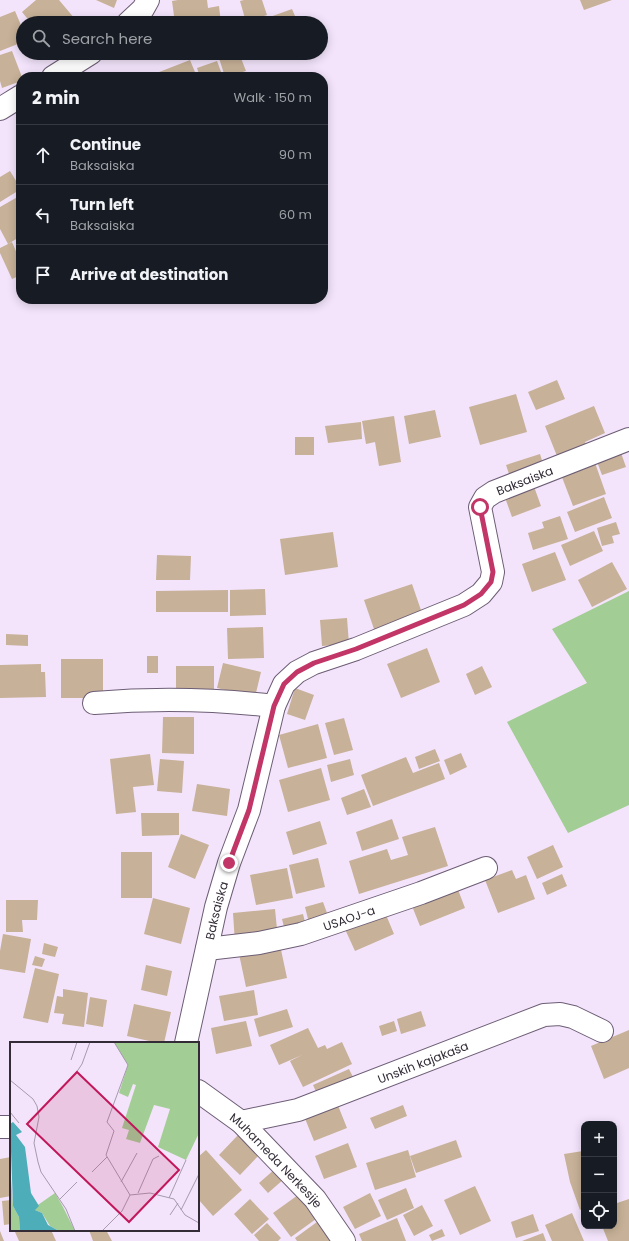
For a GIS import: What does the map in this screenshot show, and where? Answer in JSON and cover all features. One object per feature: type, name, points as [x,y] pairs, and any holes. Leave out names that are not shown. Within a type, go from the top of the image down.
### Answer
[{"type":"street","points":[[135,16],[148,0]]},
{"type":"street","points":[[61,72],[80,60]]},
{"type":"street","points":[[0,109],[16,99]]},
{"type":"street","name":"Baksaiska","points":[[186,1042],[216,907],[229,863],[249,810],[274,706],[284,684],[297,672],[314,663],[356,649],[464,605],[481,594],[491,582],[493,572],[480,507],[485,498],[494,492],[629,439]]},
{"type":"street","points":[[94,703],[125,700],[163,699],[236,702],[274,706]]},
{"type":"street","name":"USAOJ-a","points":[[207,949],[260,943],[301,934],[420,893],[486,868]]},
{"type":"street","name":"Unskih kajakaša","points":[[242,1122],[298,1110],[544,1015],[560,1014],[573,1017],[602,1031]]},
{"type":"street","name":"Muhameda Nerkesije","points":[[199,1092],[242,1122],[315,1199],[344,1241]]},
{"type":"green space","points":[[629,591],[629,805],[568,833],[507,722],[587,683],[552,629]]},
{"type":"building","points":[[36,0],[59,0],[72,16],[25,16],[22,12]]},
{"type":"building","points":[[96,0],[117,0],[114,8]]},
{"type":"building","points":[[207,0],[208,8],[219,6],[220,16],[174,16],[172,1]]},
{"type":"building","points":[[262,0],[267,15],[244,16],[240,1]]},
{"type":"building","points":[[580,0],[612,0],[584,10]]},
{"type":"building","points":[[292,9],[295,16],[272,16]]},
{"type":"building","points":[[15,11],[17,16],[16,45],[0,51],[0,17]]},
{"type":"building","points":[[12,51],[20,72],[16,72],[16,83],[2,88],[0,81],[0,55]]},
{"type":"building","points":[[190,60],[195,72],[159,72]]},
{"type":"building","points":[[220,60],[242,60],[246,71],[242,72],[223,72]]},
{"type":"building","points":[[217,61],[221,72],[198,72],[197,68]]},
{"type":"building","points":[[10,171],[16,181],[16,192],[0,202],[0,177]]},
{"type":"building","points":[[16,198],[16,239],[8,244],[0,229],[0,207]]},
{"type":"building","points":[[12,242],[16,251],[16,277],[12,279],[0,253],[0,248]]},
{"type":"building","points":[[557,380],[565,399],[536,410],[528,392]]},
{"type":"building","points":[[516,394],[527,432],[480,445],[469,407]]},
{"type":"building","points":[[594,406],[605,433],[585,442],[588,449],[559,461],[545,426]]},
{"type":"building","points":[[435,410],[441,437],[409,444],[404,416]]},
{"type":"building","points":[[394,416],[401,462],[379,466],[375,442],[366,444],[362,421]]},
{"type":"building","points":[[361,422],[362,439],[328,443],[325,426]]},
{"type":"building","points":[[295,437],[314,437],[314,455],[295,455]]},
{"type":"building","points":[[620,450],[626,467],[602,475],[596,459]]},
{"type":"building","points":[[540,454],[544,467],[511,480],[506,465]]},
{"type":"building","points":[[594,460],[606,494],[573,506],[560,472]]},
{"type":"building","points":[[532,481],[541,506],[512,517],[503,492]]},
{"type":"building","points":[[604,497],[612,518],[575,532],[567,512]]},
{"type":"building","points":[[560,516],[568,539],[533,550],[528,533],[544,528],[542,522]]},
{"type":"building","points":[[616,522],[620,534],[612,536],[614,543],[602,546],[597,528]]},
{"type":"building","points":[[594,531],[603,551],[570,566],[561,545]]},
{"type":"building","points":[[333,532],[338,567],[285,575],[280,539]]},
{"type":"building","points":[[555,552],[566,580],[532,592],[522,564]]},
{"type":"building","points":[[157,555],[191,556],[190,580],[156,580]]},
{"type":"building","points":[[612,562],[627,589],[592,607],[578,580]]},
{"type":"building","points":[[412,584],[423,616],[375,632],[364,600]]},
{"type":"building","points":[[265,589],[266,615],[230,616],[230,590]]},
{"type":"building","points":[[228,590],[228,612],[156,612],[156,591]]},
{"type":"building","points":[[347,618],[349,644],[322,646],[320,620]]},
{"type":"building","points":[[263,627],[264,658],[228,659],[227,628]]},
{"type":"building","points":[[6,634],[28,635],[28,646],[6,645]]},
{"type":"building","points":[[427,648],[440,682],[401,698],[387,664]]},
{"type":"building","points":[[147,656],[158,656],[158,673],[147,673]]},
{"type":"building","points":[[61,659],[103,659],[103,698],[61,698]]},
{"type":"building","points":[[223,663],[261,672],[255,697],[217,688]]},
{"type":"building","points":[[41,664],[41,672],[45,672],[46,697],[0,698],[0,665]]},
{"type":"building","points":[[176,666],[214,666],[214,696],[176,695]]},
{"type":"building","points":[[482,666],[492,687],[475,695],[466,674]]},
{"type":"building","points":[[295,688],[314,695],[305,720],[287,714]]},
{"type":"building","points":[[163,717],[194,717],[194,754],[162,753]]},
{"type":"building","points":[[344,718],[353,750],[334,755],[325,723]]},
{"type":"building","points":[[318,724],[327,758],[288,768],[279,735]]},
{"type":"building","points":[[435,749],[440,761],[419,769],[415,757]]},
{"type":"building","points":[[461,753],[467,767],[450,775],[444,760]]},
{"type":"building","points":[[150,754],[154,785],[133,787],[136,812],[116,814],[110,759]]},
{"type":"building","points":[[406,757],[413,773],[439,763],[445,779],[373,806],[361,775]]},
{"type":"building","points":[[160,759],[184,761],[182,793],[157,791]]},
{"type":"building","points":[[350,759],[354,775],[331,782],[327,765]]},
{"type":"building","points":[[321,768],[330,800],[288,812],[279,780]]},
{"type":"building","points":[[197,784],[230,789],[227,816],[192,811]]},
{"type":"building","points":[[364,789],[371,807],[347,815],[341,798]]},
{"type":"building","points":[[141,813],[179,813],[179,835],[142,836]]},
{"type":"building","points":[[392,819],[399,839],[362,851],[356,832]]},
{"type":"building","points":[[320,821],[327,844],[293,855],[286,832]]},
{"type":"building","points":[[435,827],[448,866],[359,894],[349,861],[387,849],[391,860],[408,855],[402,837]]},
{"type":"building","points":[[181,834],[209,845],[195,879],[168,867]]},
{"type":"building","points":[[553,845],[563,867],[537,879],[527,857]]},
{"type":"building","points":[[121,852],[152,852],[152,898],[121,898]]},
{"type":"building","points":[[318,858],[325,887],[296,894],[289,865]]},
{"type":"building","points":[[287,868],[293,898],[256,905],[250,875]]},
{"type":"building","points":[[512,870],[516,879],[526,875],[535,899],[498,913],[485,880]]},
{"type":"building","points":[[562,874],[567,886],[547,895],[542,883]]},
{"type":"building","points":[[457,887],[465,908],[420,926],[412,906]]},
{"type":"building","points":[[153,898],[190,908],[181,944],[144,934]]},
{"type":"building","points":[[6,900],[38,900],[37,920],[22,920],[23,932],[6,932]]},
{"type":"building","points":[[323,902],[327,913],[322,915],[325,923],[310,927],[305,907]]},
{"type":"building","points":[[275,909],[278,939],[235,943],[233,913]]},
{"type":"building","points":[[384,910],[394,934],[355,951],[344,927]]},
{"type":"building","points":[[303,914],[307,930],[286,935],[282,919]]},
{"type":"building","points":[[3,934],[31,939],[25,973],[0,969],[0,951]]},
{"type":"building","points":[[44,943],[58,947],[55,957],[42,954]]},
{"type":"building","points":[[280,945],[287,978],[246,987],[239,954]]},
{"type":"building","points":[[35,956],[45,959],[42,967],[32,965]]},
{"type":"building","points":[[146,965],[172,971],[167,996],[141,990]]},
{"type":"building","points":[[35,968],[59,974],[48,1023],[23,1018]]},
{"type":"building","points":[[63,989],[88,993],[84,1027],[62,1024],[64,1014],[54,1013],[57,996],[63,997]]},
{"type":"building","points":[[254,990],[258,1015],[224,1021],[219,996]]},
{"type":"building","points":[[90,997],[107,1000],[103,1027],[86,1024]]},
{"type":"building","points":[[134,1004],[171,1012],[164,1042],[154,1042],[127,1036]]},
{"type":"building","points":[[287,1009],[293,1027],[259,1037],[254,1019]]},
{"type":"building","points":[[421,1011],[426,1026],[401,1034],[397,1019]]},
{"type":"building","points":[[246,1021],[252,1046],[216,1054],[211,1028]]},
{"type":"building","points":[[394,1021],[397,1031],[382,1036],[379,1026]]},
{"type":"building","points":[[308,1028],[318,1048],[325,1045],[327,1049],[342,1042],[352,1064],[303,1087],[290,1061],[302,1055],[279,1065],[270,1045]]},
{"type":"building","points":[[629,1030],[629,1068],[604,1079],[591,1046]]},
{"type":"building","points":[[349,1069],[355,1081],[319,1098],[313,1085]]},
{"type":"building","points":[[337,1103],[347,1128],[314,1141],[304,1116]]},
{"type":"building","points":[[403,1105],[407,1116],[375,1129],[370,1118]]},
{"type":"building","points":[[239,1134],[260,1154],[240,1175],[219,1155]]},
{"type":"building","points":[[456,1140],[462,1157],[416,1173],[410,1156]]},
{"type":"building","points":[[348,1143],[357,1167],[324,1179],[315,1156]]},
{"type":"building","points":[[206,1150],[242,1190],[213,1216],[199,1200],[199,1156]]},
{"type":"building","points":[[408,1150],[416,1177],[375,1190],[366,1163]]},
{"type":"building","points":[[581,1151],[580,1210],[570,1182],[564,1154]]},
{"type":"building","points":[[10,1157],[10,1196],[0,1198],[0,1159]]},
{"type":"building","points":[[275,1169],[284,1179],[268,1193],[259,1183]]},
{"type":"building","points":[[475,1186],[491,1221],[460,1235],[444,1200]]},
{"type":"building","points":[[406,1188],[414,1208],[387,1220],[378,1200]]},
{"type":"building","points":[[370,1193],[381,1216],[355,1229],[343,1207]]},
{"type":"building","points":[[298,1195],[316,1219],[291,1237],[273,1213]]},
{"type":"building","points":[[250,1199],[269,1219],[252,1234],[234,1214]]},
{"type":"building","points":[[629,1199],[629,1241],[608,1241],[603,1229],[617,1229],[617,1203]]},
{"type":"building","points":[[10,1200],[10,1224],[4,1225],[2,1201]]},
{"type":"building","points":[[422,1205],[433,1226],[414,1236],[403,1215]]},
{"type":"building","points":[[572,1213],[584,1241],[552,1241],[545,1225]]},
{"type":"building","points":[[533,1214],[539,1231],[516,1238],[511,1222]]},
{"type":"building","points":[[397,1218],[406,1241],[362,1241],[359,1234]]},
{"type":"building","points":[[317,1222],[331,1241],[297,1241],[295,1238]]},
{"type":"building","points":[[267,1223],[281,1238],[278,1241],[259,1241],[254,1235]]},
{"type":"building","points":[[442,1229],[445,1236],[432,1241],[429,1235]]},
{"type":"building","points":[[0,1231],[4,1241],[0,1241]]},
{"type":"building","points":[[51,1231],[56,1241],[19,1241],[15,1232]]},
{"type":"building","points":[[89,1231],[107,1231],[112,1241],[93,1241]]},
{"type":"building","points":[[543,1233],[546,1241],[522,1241]]},
{"type":"route","points":[[229,863],[249,810],[274,706],[284,684],[297,672],[314,663],[356,649],[464,605],[481,594],[491,582],[493,572],[480,507]]}]
